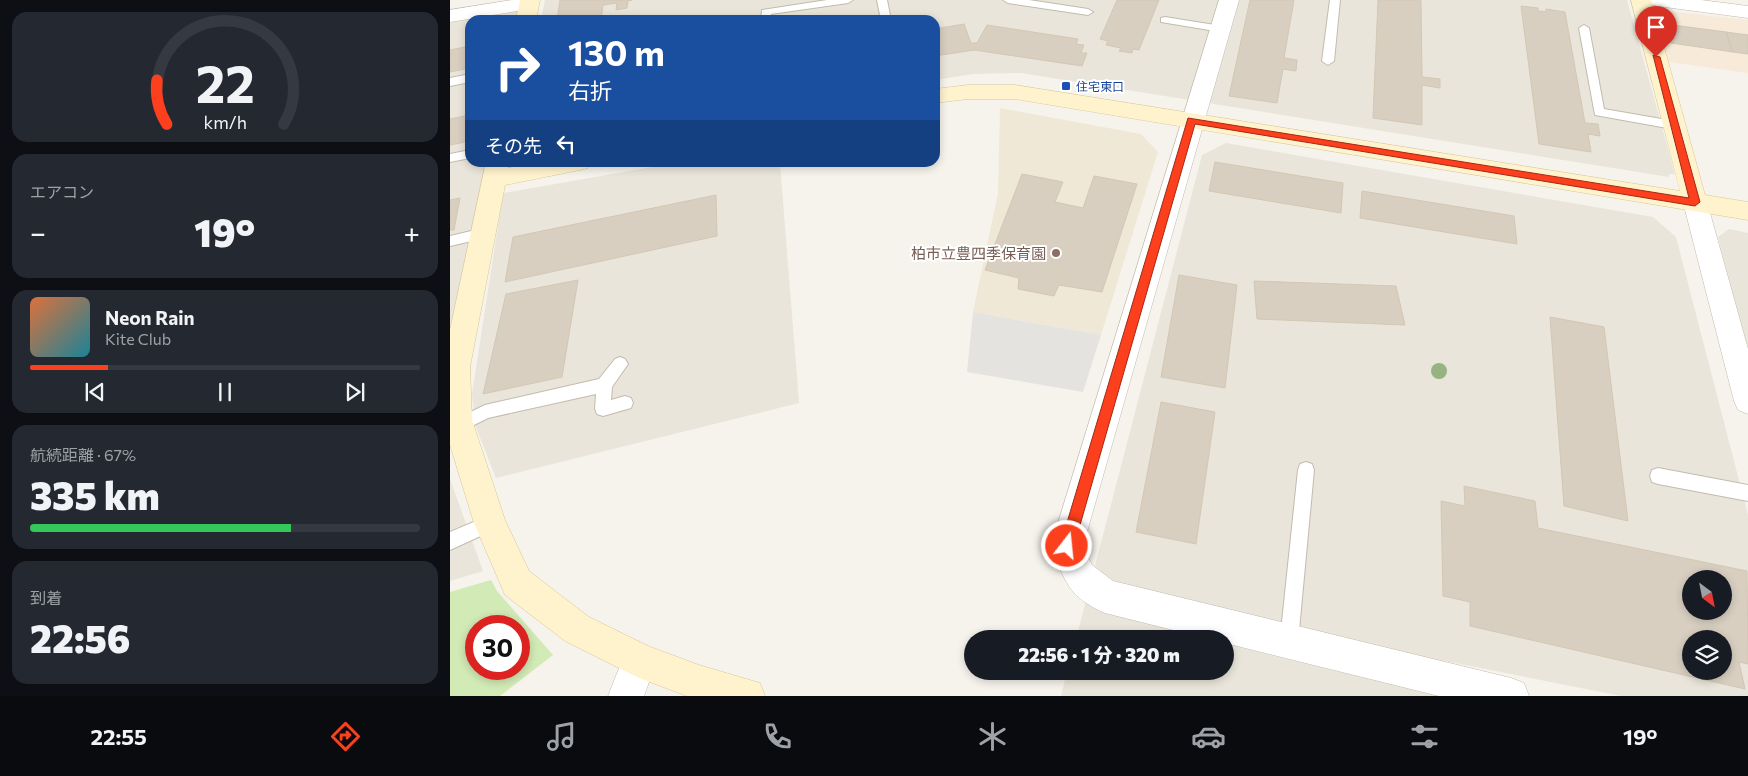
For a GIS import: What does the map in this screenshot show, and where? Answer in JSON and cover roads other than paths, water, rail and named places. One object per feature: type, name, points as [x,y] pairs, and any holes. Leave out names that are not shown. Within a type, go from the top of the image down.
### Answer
[{"type":"street","points":[[1229,0],[1067,546],[1080,577],[1105,596],[1512,696]]},
{"type":"street","points":[[1641,0],[1673,125],[1742,359],[1748,401]]},
{"type":"street","points":[[1657,0],[1748,12]]},
{"type":"street","points":[[450,16],[528,8]]},
{"type":"street","points":[[940,95],[968,92],[1015,92],[1748,211]]},
{"type":"street","points":[[533,167],[496,171],[484,233],[453,367],[458,426],[490,523],[518,583],[577,629],[639,660],[699,683],[747,696]]},
{"type":"street","points":[[626,696],[639,660]]},
{"type":"lane","points":[[766,15],[766,12],[848,0]]},
{"type":"lane","points":[[882,0],[885,15]]},
{"type":"lane","points":[[1008,0],[1088,12]]},
{"type":"lane","points":[[1328,61],[1335,0]]},
{"type":"lane","points":[[1164,20],[1221,29]]},
{"type":"lane","points":[[1584,28],[1599,112],[1673,125]]},
{"type":"lane","points":[[450,82],[465,79]]},
{"type":"lane","points":[[450,158],[465,155]]},
{"type":"lane","points":[[450,240],[484,233]]},
{"type":"lane","points":[[620,364],[604,385],[602,409],[625,403]]},
{"type":"lane","points":[[458,426],[485,412],[604,385]]},
{"type":"lane","points":[[1289,641],[1306,470]]},
{"type":"lane","points":[[1658,476],[1748,494]]},
{"type":"lane","points":[[450,542],[490,523]]},
{"type":"place","name":"住宅東口","points":[[1066,86]]},
{"type":"place","name":"柏市立豊四季保育園","points":[[1056,253]]}]
